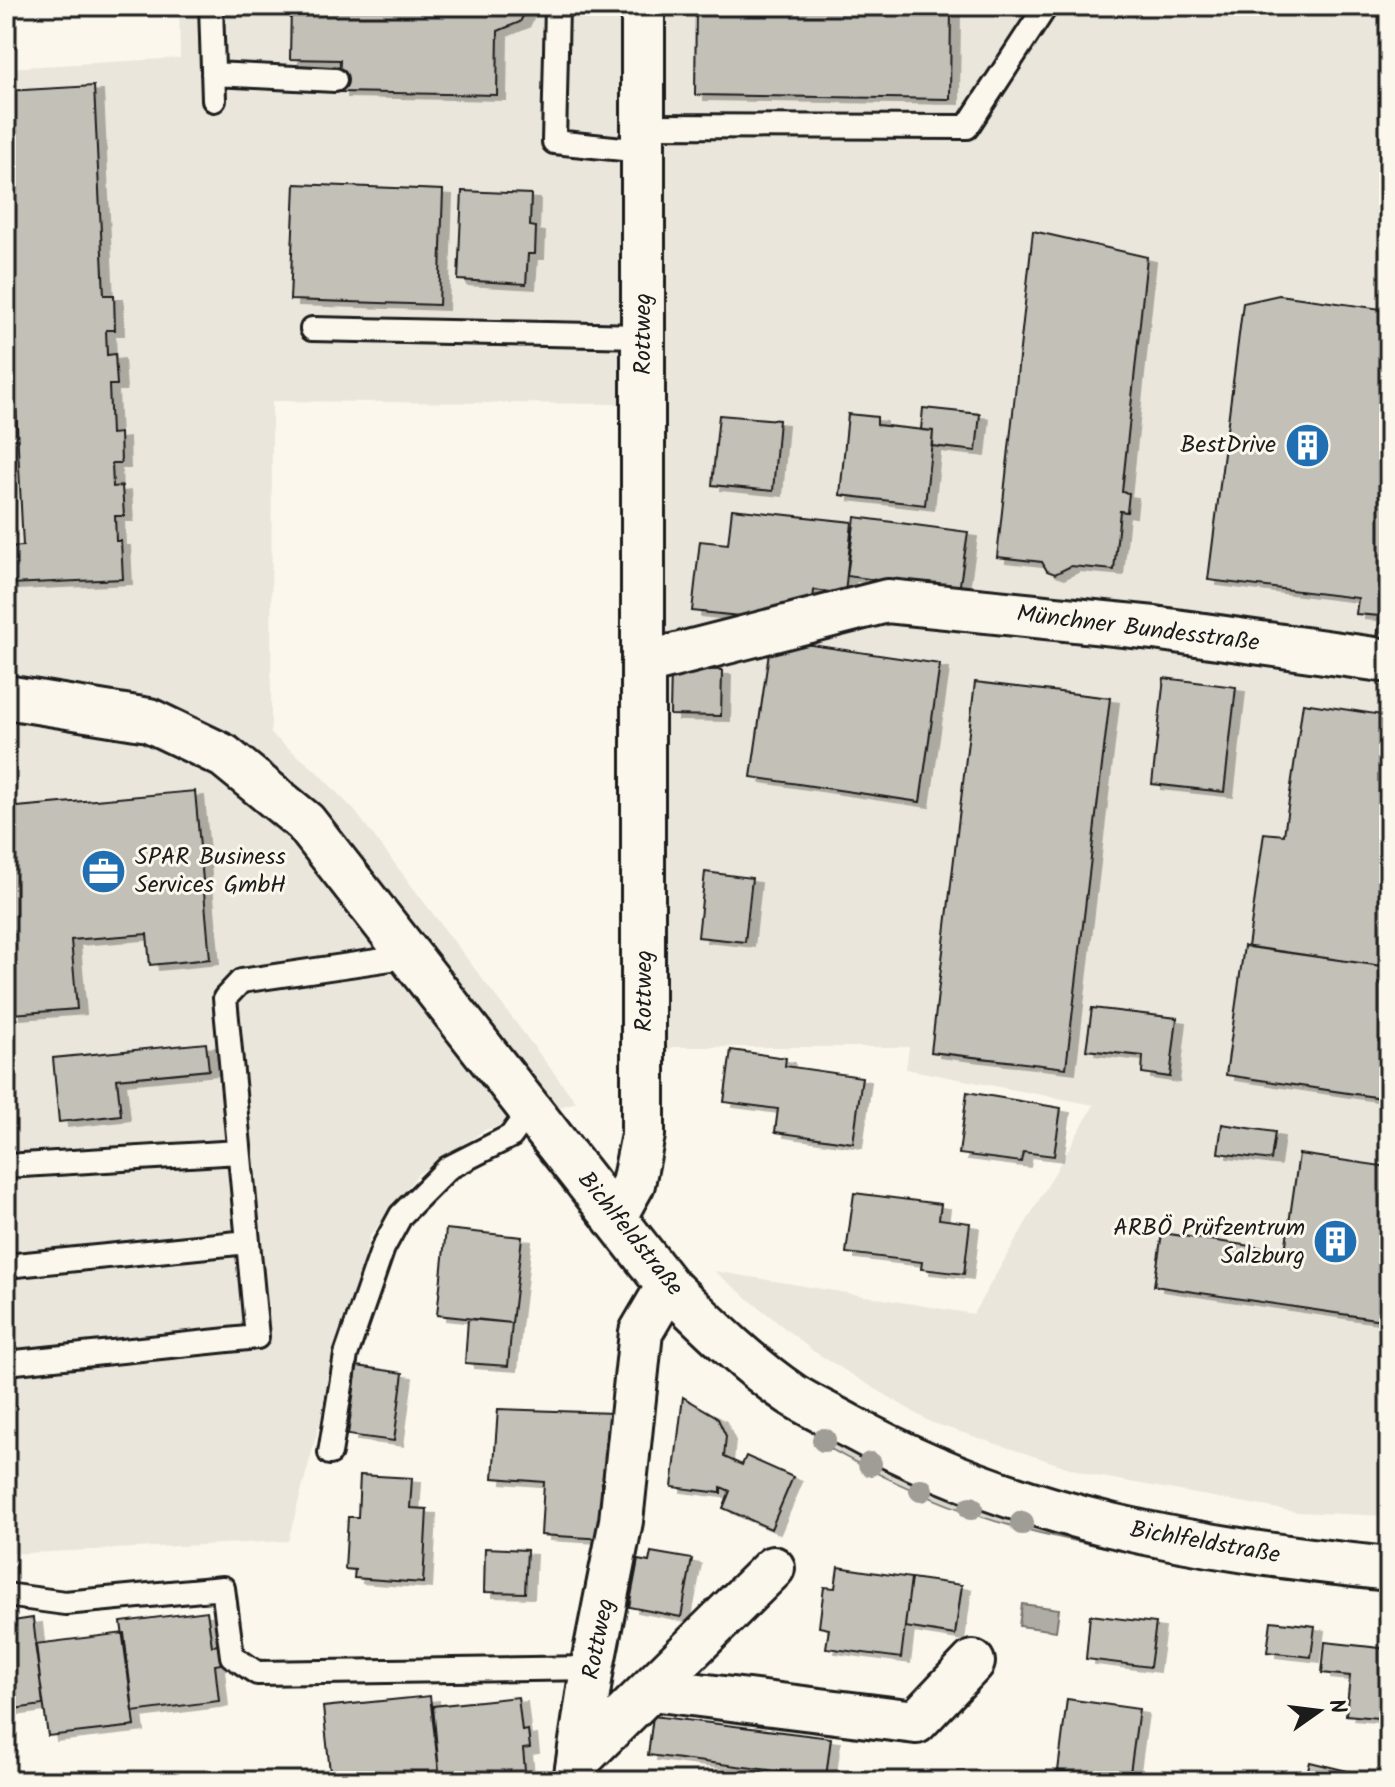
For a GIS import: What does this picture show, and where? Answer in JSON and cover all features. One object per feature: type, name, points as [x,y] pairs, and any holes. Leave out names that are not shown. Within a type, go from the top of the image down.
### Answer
[{"type":"street","name":"Rottweg","points":[[614,1218],[633,1184],[643,1135],[643,6]]},
{"type":"street","name":"Münchner Bundesstraße","points":[[645,663],[887,601],[1154,628],[1389,661]]},
{"type":"street","name":"Bichlfeldstraße","points":[[6,697],[149,720],[224,756],[305,822],[668,1286],[719,1335],[791,1394],[890,1449],[1010,1500],[1154,1535],[1288,1558],[1389,1569]]},
{"type":"street","name":"Rottweg","points":[[577,1771],[592,1668],[624,1496],[641,1332],[668,1286]]},
{"type":"street","name":"Rottweg","points":[[577,1771],[651,1689],[773,1568]]},
{"type":"street","points":[[651,1689],[916,1722],[973,1662]]},
{"type":"lane","points":[[211,6],[214,100]]},
{"type":"lane","points":[[557,6],[554,142],[967,127],[1046,6]]},
{"type":"lane","points":[[213,74],[335,80]]},
{"type":"lane","points":[[312,329],[642,336]]},
{"type":"lane","points":[[6,1363],[257,1337],[225,998],[241,981],[411,956]]},
{"type":"lane","points":[[330,1453],[346,1355],[383,1248],[401,1215],[448,1168],[511,1136],[531,1108]]},
{"type":"lane","points":[[6,1166],[239,1152]]},
{"type":"lane","points":[[6,1266],[248,1242]]},
{"type":"lane","points":[[6,1595],[65,1603],[223,1588],[232,1656],[257,1673],[592,1668]]},
{"type":"shaded area","points":[[179,6],[1389,6],[1389,1516],[1296,1512],[1091,1475],[930,1422],[813,1351],[714,1271],[973,1314],[1094,1105],[906,1069],[909,1047],[672,1047],[629,1093],[620,404],[272,401],[271,734],[314,769],[354,810],[576,1102],[485,1130],[418,1174],[370,1236],[288,1541],[6,1554],[6,68],[180,58]]},
{"type":"shaded area","points":[[825,1434],[1312,1577],[1309,1581],[1125,1551],[990,1520],[940,1502],[867,1468],[820,1443],[818,1437]]},
{"type":"shaded area","points":[[1022,1604],[1059,1609],[1056,1631],[1019,1626]]},
{"type":"building","points":[[291,6],[528,6],[520,22],[498,31],[497,95],[339,92],[340,60],[290,59]]},
{"type":"building","points":[[696,6],[951,6],[950,99],[695,95]]},
{"type":"building","points":[[94,86],[104,295],[114,295],[115,330],[106,330],[107,355],[115,354],[117,385],[109,385],[111,434],[120,433],[121,463],[112,463],[113,487],[122,486],[124,516],[115,516],[116,541],[121,541],[123,579],[9,584],[8,547],[23,546],[6,208],[6,91]]},
{"type":"building","points":[[295,184],[443,190],[439,305],[290,300]]},
{"type":"building","points":[[462,191],[531,194],[530,226],[536,227],[535,254],[528,254],[526,284],[458,280]]},
{"type":"building","points":[[1033,231],[1147,257],[1122,492],[1129,493],[1127,512],[1120,511],[1114,570],[1071,566],[1055,574],[1047,571],[1042,562],[997,557]]},
{"type":"building","name":"BestDrive","points":[[1279,295],[1389,310],[1389,648],[1376,646],[1380,616],[1356,614],[1358,598],[1208,580],[1243,303]]},
{"type":"building","points":[[923,408],[980,414],[976,451],[932,446],[933,431],[921,430]]},
{"type":"building","points":[[848,414],[877,417],[877,425],[933,431],[925,505],[840,495]]},
{"type":"building","points":[[719,415],[779,420],[773,491],[712,485]]},
{"type":"building","points":[[732,509],[852,522],[845,594],[814,590],[812,614],[768,619],[692,611],[700,541],[728,544]]},
{"type":"building","points":[[855,517],[968,532],[959,591],[847,576]]},
{"type":"building","points":[[771,639],[940,664],[920,802],[751,777]]},
{"type":"building","points":[[671,669],[722,670],[721,716],[670,715]]},
{"type":"building","points":[[1164,678],[1236,687],[1224,792],[1152,784]]},
{"type":"building","points":[[975,682],[1110,698],[1066,1068],[931,1052]]},
{"type":"building","points":[[1303,703],[1389,716],[1389,967],[1248,947],[1264,833],[1284,835]]},
{"type":"building","name":"SPAR Business Services GmbH","points":[[195,791],[210,959],[150,965],[147,934],[71,940],[77,1009],[12,1014],[6,944],[6,808]]},
{"type":"building","points":[[705,872],[752,878],[745,942],[698,937]]},
{"type":"building","points":[[1244,946],[1389,967],[1389,1099],[1226,1075]]},
{"type":"building","points":[[1092,1008],[1177,1018],[1170,1077],[1142,1073],[1143,1056],[1086,1050]]},
{"type":"building","points":[[206,1043],[209,1070],[117,1079],[121,1115],[59,1122],[53,1058]]},
{"type":"building","points":[[731,1050],[786,1058],[785,1066],[862,1077],[853,1143],[775,1132],[778,1109],[724,1102]]},
{"type":"building","points":[[967,1092],[1061,1108],[1054,1156],[1023,1152],[1021,1162],[959,1154]]},
{"type":"building","points":[[1222,1124],[1275,1132],[1271,1160],[1218,1153]]},
{"type":"building","name":"ARBÖ Prüfzentrum Salzburg","points":[[1299,1154],[1389,1167],[1389,1220],[1382,1265],[1389,1266],[1389,1321],[1154,1286],[1162,1233],[1285,1251]]},
{"type":"building","points":[[854,1193],[941,1204],[939,1219],[970,1223],[964,1274],[921,1269],[922,1262],[846,1253]]},
{"type":"building","points":[[446,1229],[522,1237],[512,1323],[437,1315]]},
{"type":"building","points":[[468,1319],[512,1323],[508,1366],[465,1363]]},
{"type":"building","points":[[357,1366],[403,1373],[394,1441],[348,1435]]},
{"type":"building","points":[[683,1397],[717,1417],[726,1436],[724,1457],[742,1465],[746,1456],[793,1477],[771,1529],[723,1508],[730,1491],[721,1487],[721,1493],[672,1487]]},
{"type":"building","points":[[498,1409],[613,1413],[605,1539],[541,1535],[544,1482],[493,1478]]},
{"type":"building","points":[[360,1475],[412,1478],[410,1508],[427,1509],[423,1583],[354,1578],[355,1570],[345,1569],[348,1517],[358,1517]]},
{"type":"building","points":[[485,1548],[527,1550],[525,1593],[484,1592]]},
{"type":"building","points":[[651,1552],[692,1559],[681,1617],[629,1607],[638,1560],[649,1562]]},
{"type":"building","points":[[838,1567],[911,1578],[901,1658],[826,1648],[829,1629],[819,1627],[824,1587],[835,1588]]},
{"type":"building","points":[[911,1578],[962,1585],[955,1635],[905,1627]]},
{"type":"building","points":[[207,1611],[212,1646],[218,1645],[221,1664],[215,1665],[219,1701],[133,1712],[121,1622]]},
{"type":"building","points":[[1090,1615],[1156,1623],[1150,1667],[1086,1659]]},
{"type":"building","points":[[33,1618],[43,1705],[6,1710],[6,1622]]},
{"type":"building","points":[[1271,1621],[1315,1626],[1311,1657],[1267,1652]]},
{"type":"building","points":[[124,1633],[135,1726],[48,1736],[35,1644]]},
{"type":"building","points":[[1325,1642],[1389,1649],[1389,1719],[1346,1715],[1350,1676],[1322,1673]]},
{"type":"building","points":[[430,1696],[440,1781],[331,1781],[323,1707]]},
{"type":"building","points":[[518,1697],[522,1731],[528,1730],[530,1748],[523,1749],[526,1781],[440,1781],[433,1706]]},
{"type":"building","points":[[1067,1699],[1139,1709],[1129,1780],[1058,1771]]},
{"type":"building","points":[[653,1716],[831,1738],[826,1777],[648,1755]]},
{"type":"building","points":[[1310,1762],[1368,1776],[1367,1781],[1305,1781]]},
{"type":"place","name":"BestDrive","points":[[1307,445]]},
{"type":"place","name":"SPAR Business Services GmbH","points":[[104,871]]},
{"type":"place","name":"ARBÖ Prüfzentrum Salzburg","points":[[1336,1242]]}]
